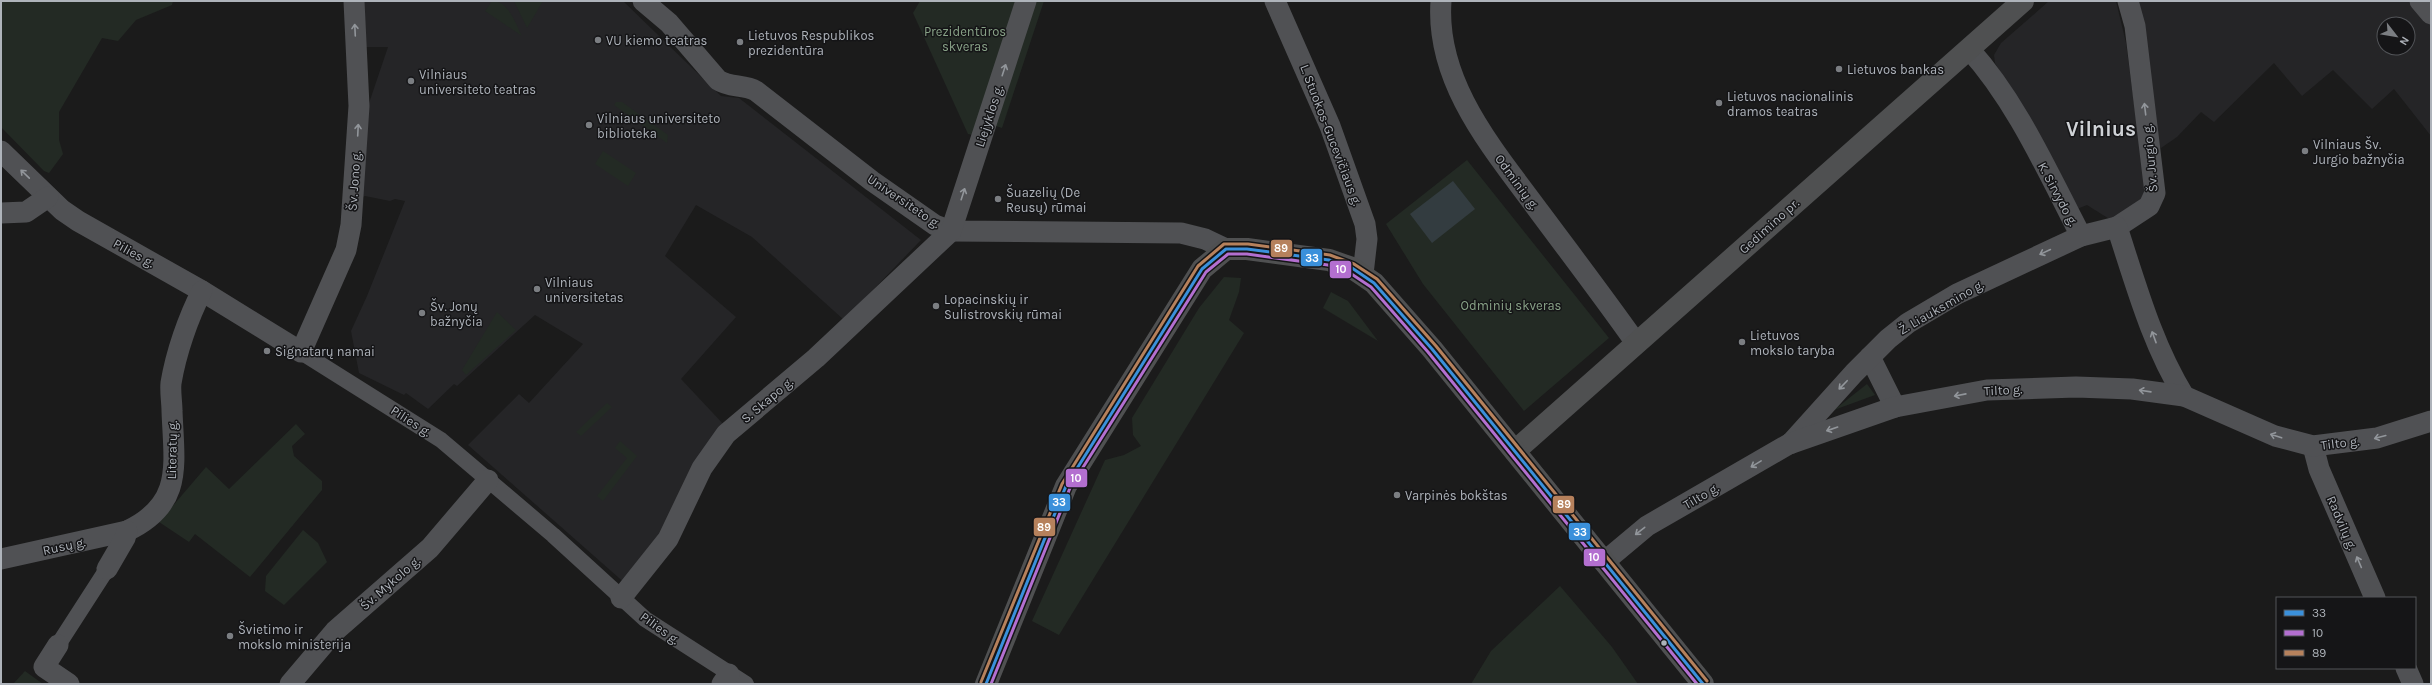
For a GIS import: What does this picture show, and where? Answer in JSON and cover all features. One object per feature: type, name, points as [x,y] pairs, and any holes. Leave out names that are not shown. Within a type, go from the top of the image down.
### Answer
[{"type":"main road","name":"Gedimino pr.","points":[[1515,452],[2023,1]]},
{"type":"main road","points":[[986,684],[1055,510],[1069,480],[1202,269],[1226,249],[1247,249],[1329,260],[1343,264],[1363,274],[1382,290],[1412,325],[1702,684]]},
{"type":"street","name":"Šv. Jono g.","points":[[301,352],[346,250],[351,225],[359,106],[354,1]]},
{"type":"street","name":"Liejyklos g.","points":[[951,231],[1026,1]]},
{"type":"street","name":"L. Stuokos-Gucevičiaus g.","points":[[1275,1],[1330,126],[1365,224],[1367,239],[1363,274]]},
{"type":"street","name":"Odminių g.","points":[[1441,1],[1448,60],[1455,83],[1476,124],[1636,344]]},
{"type":"street","name":"Šv. Jurgio g.","points":[[2117,227],[2149,206],[2155,193],[2135,26],[2128,1]]},
{"type":"street","points":[[2420,1],[2431,14]]},
{"type":"street","name":"Universiteto g.","points":[[650,6],[718,80],[732,86],[748,86],[756,91],[872,181],[935,225],[951,231],[1181,233],[1205,239],[1226,249]]},
{"type":"street","name":"K. Sirvydo g.","points":[[1969,49],[1986,68],[2021,125],[2080,236],[2117,227]]},
{"type":"street","name":"Pilies g.","points":[[1,151],[48,197],[78,221],[202,291],[416,423],[441,440],[553,535],[621,598],[732,681]]},
{"type":"street","points":[[1,213],[26,212],[48,197]]},
{"type":"street","points":[[2117,227],[2155,340],[2169,372],[2184,396]]},
{"type":"street","name":"S. Skapo g.","points":[[621,598],[668,539],[702,468],[726,434],[816,358],[951,231]]},
{"type":"street","name":"Ž. Liauksmino g.","points":[[1789,444],[1870,357],[1908,323],[1957,294],[2080,236]]},
{"type":"street","name":"Literatų g.","points":[[127,531],[143,524],[156,513],[169,493],[173,476],[171,384],[194,306],[202,291]]},
{"type":"street","points":[[1870,357],[1895,407]]},
{"type":"street","name":"Tilto g.","points":[[1604,562],[1647,526],[1789,444],[1895,407],[1986,390],[2076,387],[2132,389],[2184,396],[2275,436],[2313,446],[2377,438],[2431,421]]},
{"type":"street","name":"Radvilų g.","points":[[2313,446],[2319,469],[2374,597]]},
{"type":"street","name":"Šv. Mykolo g.","points":[[290,684],[335,631],[430,548],[488,480]]},
{"type":"street","points":[[69,684],[44,667],[122,545],[127,531]]},
{"type":"street","name":"Rusų g.","points":[[1,559],[127,531]]},
{"type":"street","points":[[2406,669],[2413,684]]},
{"type":"shaded area","name":"Vilniaus universitetas","points":[[364,1],[623,1],[721,96],[739,98],[921,240],[844,320],[752,237],[696,205],[665,256],[736,317],[681,379],[726,427],[679,511],[627,585],[468,445],[519,394],[529,403],[583,344],[535,315],[457,386],[454,384],[428,409],[406,393],[404,395],[359,373],[351,331],[367,296],[405,201],[395,199],[390,201],[365,196],[360,198],[366,112],[388,47],[365,47]]},
{"type":"shaded area","points":[[2049,1],[2116,1],[2126,43],[2147,200],[2111,220],[2087,205],[2077,209],[1995,63],[1994,55],[2001,43]]},
{"type":"shaded area","points":[[2132,1],[2410,1],[2431,25],[2431,136],[2394,89],[2372,109],[2333,70],[2302,96],[2274,63],[2214,122],[2201,112],[2177,137],[2161,148],[2156,144]]},
{"type":"shaded area","points":[[1453,181],[1475,209],[1432,243],[1410,214]]},
{"type":"green space","points":[[1,1],[173,1],[172,5],[136,20],[118,41],[102,38],[59,112],[59,140],[63,154],[49,173],[44,171],[1,127]]},
{"type":"green space","points":[[492,1],[498,2],[507,9],[514,19],[522,36],[485,11]]},
{"type":"green space","points":[[514,1],[543,1],[527,28]]},
{"type":"green space","name":"Prezidentūros skveras","points":[[920,1],[1017,1],[973,135],[968,134],[913,13]]},
{"type":"green space","points":[[1034,1],[1044,1],[1002,128],[993,125]]},
{"type":"green space","points":[[616,102],[622,102],[668,135],[667,143],[614,105]]},
{"type":"green space","points":[[603,151],[636,173],[628,186],[595,164]]},
{"type":"green space","name":"Odminių skveras","points":[[1467,160],[1609,338],[1524,411],[1423,284],[1386,224]]},
{"type":"green space","points":[[1224,277],[1241,278],[1239,292],[1229,320],[1244,333],[1059,635],[1032,621],[1105,460],[1124,455],[1141,446],[1133,435],[1132,418],[1199,308]]},
{"type":"green space","points":[[1331,292],[1348,301],[1378,341],[1323,308]]},
{"type":"green space","points":[[497,312],[516,330],[466,375],[462,370]]},
{"type":"green space","points":[[1867,384],[1875,395],[1834,410]]},
{"type":"green space","points":[[607,403],[612,407],[581,436],[576,432]]},
{"type":"green space","points":[[296,424],[305,434],[292,446],[294,456],[322,481],[322,490],[250,577],[195,534],[189,542],[159,522],[206,467],[229,489]]},
{"type":"green space","points":[[620,441],[637,456],[603,501],[597,496],[627,458],[615,448]]},
{"type":"green space","points":[[303,530],[318,543],[327,562],[284,605],[265,591],[266,576]]},
{"type":"green space","points":[[1560,586],[1612,647],[1638,684],[1471,684],[1491,651]]},
{"type":"green space","points":[[25,671],[43,684],[13,684]]},
{"type":"transit line","name":"89","points":[[981,682],[1062,484],[1198,266],[1224,244],[1248,244],[1330,255],[1354,264],[1377,279],[1436,346],[1707,681]]},
{"type":"transit line","name":"33","points":[[986,684],[1066,486],[1202,269],[1226,249],[1247,249],[1329,260],[1352,268],[1374,283],[1432,349],[1703,684]]},
{"type":"transit line","name":"10","points":[[991,684],[1070,488],[1206,272],[1228,254],[1247,254],[1328,265],[1350,273],[1371,287],[1428,352],[1697,684]]},
{"type":"place","name":"VU kiemo teatras","points":[[598,40]]},
{"type":"place","name":"Lietuvos Respublikos prezidentūra","points":[[740,42]]},
{"type":"place","name":"Lietuvos bankas","points":[[1839,69]]},
{"type":"place","name":"Vilniaus universiteto teatras","points":[[411,81]]},
{"type":"place","name":"Lietuvos nacionalinis dramos teatras","points":[[1719,103]]},
{"type":"place","name":"Vilniaus universiteto biblioteka","points":[[589,125]]},
{"type":"place","name":"Vilniaus Šv. Jurgio bažnyčia","points":[[2305,151]]},
{"type":"place","name":"Šuazelių (De Reusų) rūmai","points":[[998,199]]},
{"type":"place","name":"Vilniaus universitetas","points":[[537,289]]},
{"type":"place","name":"Lopacinskių ir Sulistrovskių rūmai","points":[[936,306]]},
{"type":"place","name":"Šv. Jonų bažnyčia","points":[[422,313]]},
{"type":"place","name":"Lietuvos mokslo taryba","points":[[1742,342]]},
{"type":"place","name":"Signatarų namai","points":[[267,351]]},
{"type":"place","name":"Varpinės bokštas","points":[[1397,495]]},
{"type":"place","name":"Švietimo ir mokslo ministerija","points":[[230,636]]},
{"type":"district","name":"Vilnius","points":[[2101,129]]}]
